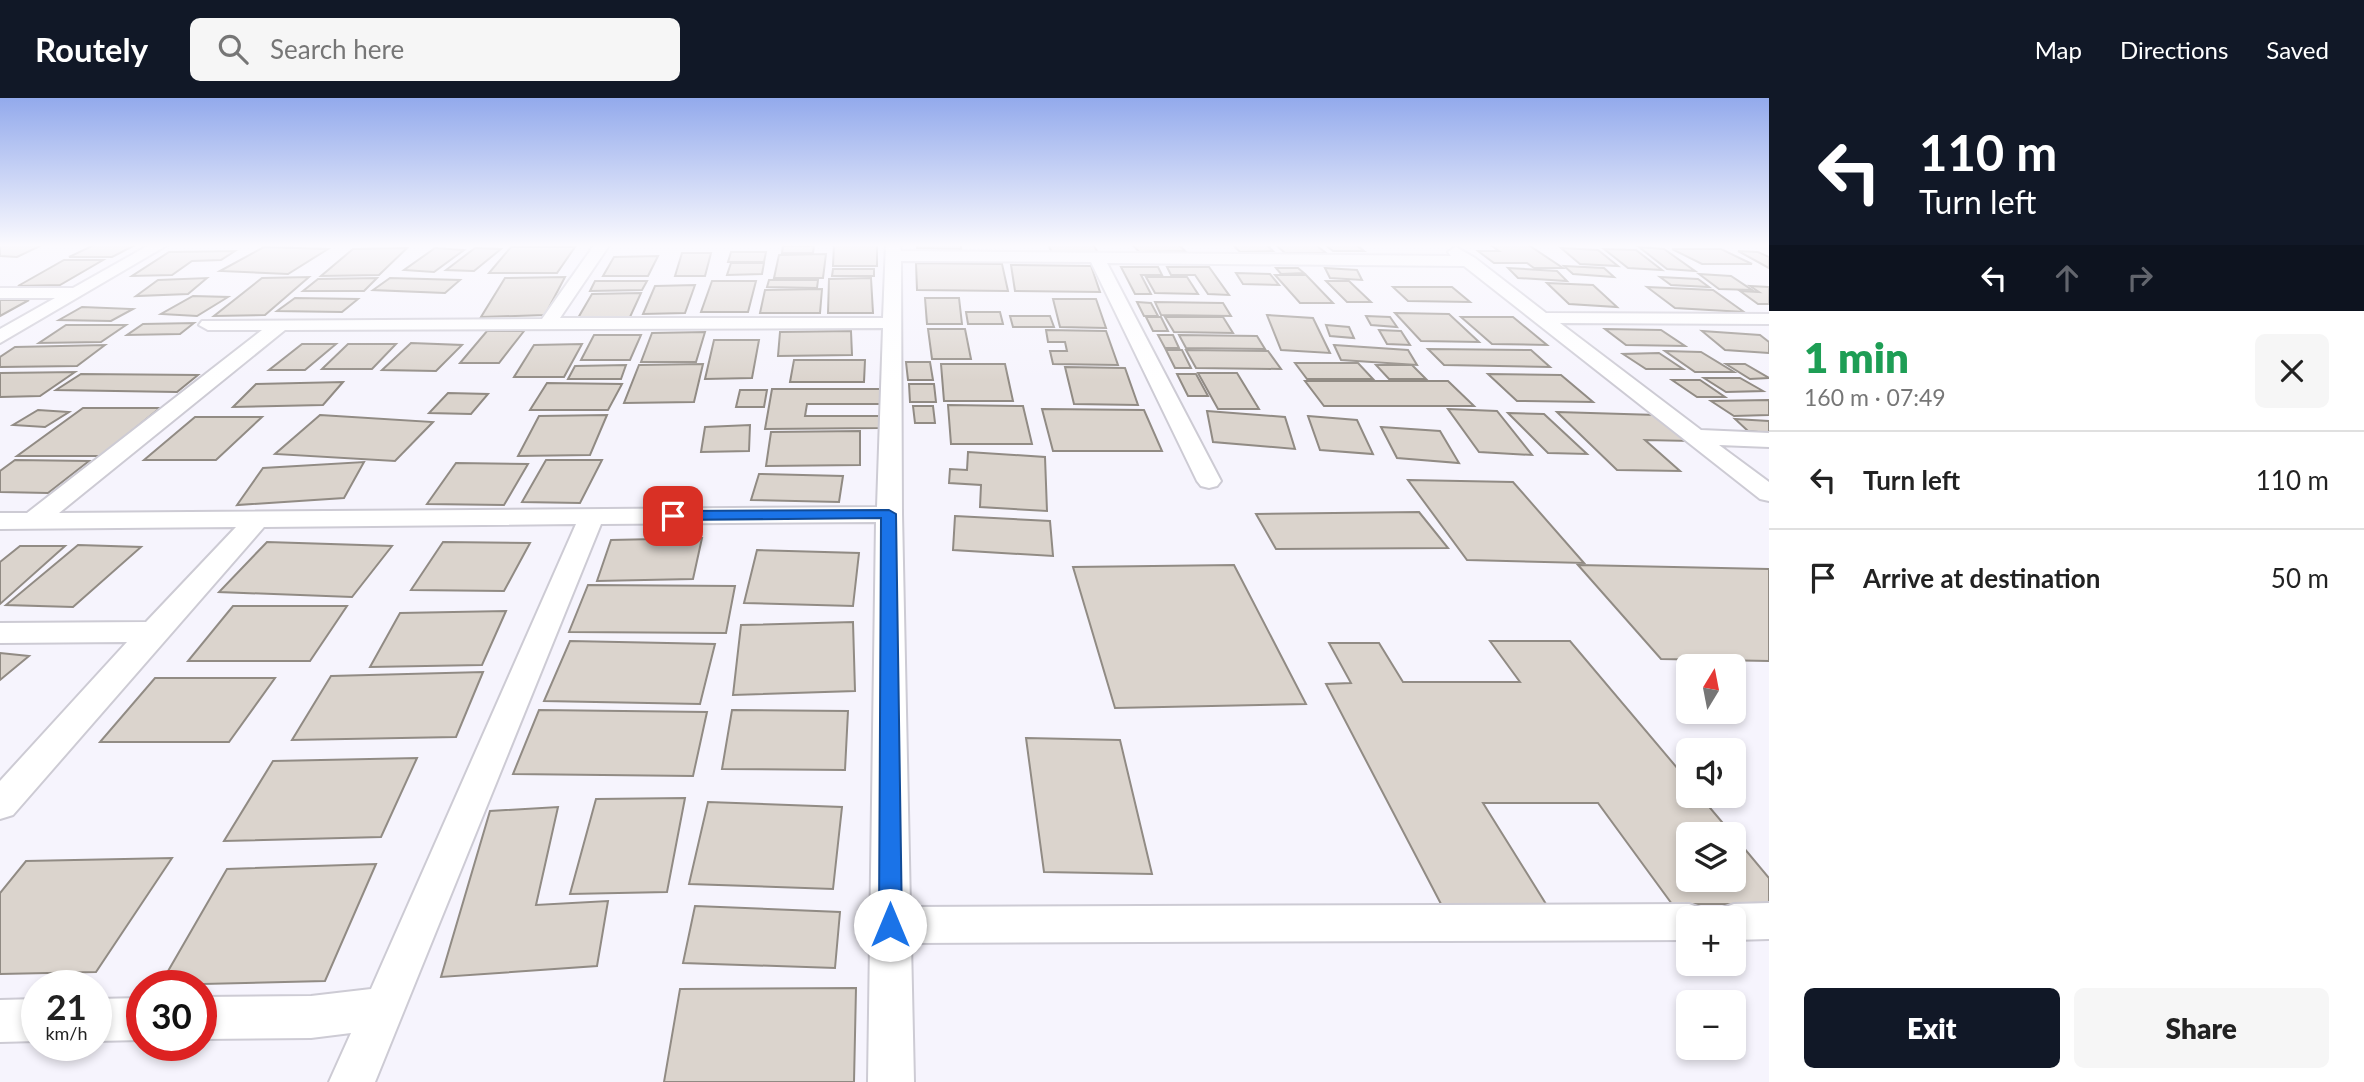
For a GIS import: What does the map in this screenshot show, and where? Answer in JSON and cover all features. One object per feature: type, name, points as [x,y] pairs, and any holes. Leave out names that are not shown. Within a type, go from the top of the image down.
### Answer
[{"type":"street","points":[[0,337],[80,290]]},
{"type":"street","points":[[547,324],[570,290]]},
{"type":"street","points":[[891,1082],[889,514],[892,290]]},
{"type":"street","points":[[1125,290],[1209,481]]},
{"type":"street","points":[[1507,290],[1769,494]]},
{"type":"street","points":[[0,293],[76,292]]},
{"type":"street","points":[[1543,318],[1769,319]]},
{"type":"street","points":[[208,325],[890,323]]},
{"type":"street","points":[[33,521],[280,325]]},
{"type":"street","points":[[1698,437],[1769,440]]},
{"type":"street","points":[[0,521],[889,514]]},
{"type":"street","points":[[352,1082],[592,516]]},
{"type":"street","points":[[0,805],[257,519]]},
{"type":"street","points":[[0,633],[153,632],[129,660]]},
{"type":"street","points":[[1746,922],[1769,921]]},
{"type":"street","points":[[890,925],[1676,922]]},
{"type":"street","points":[[217,1018],[311,1017],[384,1008]]},
{"type":"street","points":[[0,1021],[21,1020]]},
{"type":"building","points":[[144,290],[193,290],[188,294],[136,296]]},
{"type":"building","points":[[247,290],[294,290],[265,315],[214,316]]},
{"type":"building","points":[[304,290],[365,290],[364,291]]},
{"type":"building","points":[[373,290],[449,290],[445,293]]},
{"type":"building","points":[[498,290],[558,290],[545,315],[481,317]]},
{"type":"building","points":[[653,290],[693,290],[685,313],[643,314]]},
{"type":"building","points":[[709,290],[754,290],[748,312],[701,312]]},
{"type":"building","points":[[765,290],[822,290],[820,313],[760,313]]},
{"type":"building","points":[[829,290],[872,290],[873,313],[828,313]]},
{"type":"building","points":[[917,290],[1008,290],[1008,291]]},
{"type":"building","points":[[1099,290],[1100,292],[1015,291]]},
{"type":"building","points":[[1133,290],[1149,290],[1151,294],[1135,294]]},
{"type":"building","points":[[1153,290],[1195,290],[1198,294],[1155,293]]},
{"type":"building","points":[[1205,290],[1225,290],[1229,295],[1208,294]]},
{"type":"building","points":[[1288,290],[1320,290],[1333,303],[1300,303]]},
{"type":"building","points":[[1335,290],[1358,290],[1371,302],[1347,302]]},
{"type":"building","points":[[1396,290],[1456,290],[1470,302],[1408,301]]},
{"type":"building","points":[[1554,290],[1598,290],[1617,307],[1569,304]]},
{"type":"building","points":[[1651,290],[1713,290],[1744,312],[1675,308]]},
{"type":"building","points":[[1756,290],[1769,290],[1769,304],[1758,304],[1740,291],[1759,292]]},
{"type":"building","points":[[641,293],[630,317],[578,318],[592,294]]},
{"type":"building","points":[[193,296],[228,297],[197,316],[161,314]]},
{"type":"building","points":[[295,298],[358,299],[342,312],[277,311]]},
{"type":"building","points":[[925,298],[959,298],[962,324],[927,324]]},
{"type":"building","points":[[1053,299],[1096,299],[1106,328],[1060,327]]},
{"type":"building","points":[[0,300],[29,300],[0,316]]},
{"type":"building","points":[[1137,302],[1151,303],[1158,316],[1144,316]]},
{"type":"building","points":[[1155,302],[1223,303],[1231,316],[1161,315]]},
{"type":"building","points":[[82,307],[133,309],[111,321],[59,320]]},
{"type":"building","points":[[966,312],[1000,312],[1003,324],[968,324]]},
{"type":"building","points":[[1395,313],[1449,314],[1479,342],[1421,341]]},
{"type":"building","points":[[1267,315],[1313,318],[1330,353],[1281,350]]},
{"type":"building","points":[[1010,316],[1050,316],[1054,327],[1013,327]]},
{"type":"building","points":[[1366,316],[1390,317],[1397,327],[1371,325]]},
{"type":"building","points":[[1146,317],[1161,317],[1168,331],[1153,331]]},
{"type":"building","points":[[1165,317],[1223,317],[1233,333],[1174,332]]},
{"type":"building","points":[[1461,317],[1513,317],[1547,345],[1492,344]]},
{"type":"building","points":[[194,323],[180,334],[127,335],[143,324]]},
{"type":"building","points":[[66,325],[126,325],[101,342],[39,343]]},
{"type":"building","points":[[1326,325],[1349,327],[1354,338],[1330,336]]},
{"type":"building","points":[[928,329],[965,329],[971,359],[932,359]]},
{"type":"building","points":[[1605,329],[1661,330],[1685,346],[1626,345]]},
{"type":"building","points":[[1046,330],[1106,331],[1118,365],[1053,364],[1050,351],[1067,351],[1065,342],[1048,342]]},
{"type":"building","points":[[1379,330],[1401,331],[1410,345],[1387,344]]},
{"type":"building","points":[[487,331],[524,331],[499,363],[460,363]]},
{"type":"building","points":[[851,331],[852,355],[778,356],[780,332]]},
{"type":"building","points":[[1702,331],[1760,335],[1769,342],[1769,353],[1725,350]]},
{"type":"building","points":[[705,332],[696,362],[641,362],[652,333]]},
{"type":"building","points":[[594,335],[641,335],[630,360],[581,360]]},
{"type":"building","points":[[1158,335],[1173,335],[1179,348],[1165,348]]},
{"type":"building","points":[[1179,335],[1257,336],[1265,349],[1186,348]]},
{"type":"building","points":[[714,340],[759,340],[752,378],[705,379]]},
{"type":"building","points":[[411,343],[462,345],[436,371],[382,370]]},
{"type":"building","points":[[302,344],[336,344],[305,370],[269,370]]},
{"type":"building","points":[[348,344],[396,344],[372,369],[322,369]]},
{"type":"building","points":[[582,344],[564,377],[514,377],[534,345]]},
{"type":"building","points":[[105,345],[77,366],[0,367],[0,357],[15,347]]},
{"type":"building","points":[[1334,345],[1408,350],[1417,365],[1341,360]]},
{"type":"building","points":[[1428,349],[1531,350],[1550,367],[1444,365]]},
{"type":"building","points":[[1166,350],[1182,350],[1191,368],[1175,368]]},
{"type":"building","points":[[1186,350],[1268,351],[1281,369],[1196,368]]},
{"type":"building","points":[[1665,351],[1701,352],[1734,372],[1695,372]]},
{"type":"building","points":[[1659,353],[1683,369],[1646,369],[1623,354]]},
{"type":"building","points":[[794,360],[865,360],[864,382],[790,382]]},
{"type":"building","points":[[906,362],[930,362],[933,380],[908,380]]},
{"type":"building","points":[[1295,363],[1358,363],[1373,379],[1307,379]]},
{"type":"building","points":[[703,364],[694,402],[624,403],[639,365]]},
{"type":"building","points":[[941,364],[1005,364],[1013,401],[944,401]]},
{"type":"building","points":[[1726,364],[1745,364],[1769,378],[1750,379]]},
{"type":"building","points":[[626,365],[621,379],[568,379],[575,366]]},
{"type":"building","points":[[1376,365],[1412,365],[1426,379],[1389,379]]},
{"type":"building","points":[[1065,367],[1125,368],[1138,405],[1074,404]]},
{"type":"building","points":[[75,372],[40,396],[0,397],[0,373]]},
{"type":"building","points":[[1198,373],[1237,373],[1259,409],[1218,409]]},
{"type":"building","points":[[81,374],[198,375],[177,392],[56,390]]},
{"type":"building","points":[[1177,374],[1196,374],[1208,396],[1188,396]]},
{"type":"building","points":[[1488,374],[1561,375],[1593,402],[1517,401]]},
{"type":"building","points":[[1704,378],[1740,378],[1763,391],[1726,392]]},
{"type":"building","points":[[1672,380],[1700,380],[1725,397],[1697,397]]},
{"type":"building","points":[[1305,381],[1448,381],[1474,406],[1324,406]]},
{"type":"building","points":[[343,382],[323,405],[233,407],[256,384]]},
{"type":"building","points":[[547,383],[622,384],[608,410],[530,410]]},
{"type":"building","points":[[909,384],[934,384],[936,402],[910,402]]},
{"type":"building","points":[[772,389],[882,389],[883,404],[807,404],[805,416],[879,416],[879,428],[765,429]]},
{"type":"building","points":[[740,390],[767,390],[764,407],[736,407]]},
{"type":"building","points":[[448,393],[488,394],[471,414],[429,413]]},
{"type":"building","points":[[1769,400],[1769,415],[1734,416],[1711,401]]},
{"type":"building","points":[[948,405],[1023,406],[1032,444],[951,444]]},
{"type":"building","points":[[913,406],[933,406],[935,423],[915,423]]},
{"type":"building","points":[[83,408],[160,408],[101,456],[17,456]]},
{"type":"building","points":[[1042,409],[1144,410],[1162,451],[1053,451]]},
{"type":"building","points":[[1448,409],[1497,411],[1532,455],[1479,452]]},
{"type":"building","points":[[38,410],[69,412],[45,427],[13,425]]},
{"type":"building","points":[[1207,411],[1285,417],[1295,449],[1213,442]]},
{"type":"building","points":[[1557,412],[1657,415],[1690,441],[1645,440],[1680,471],[1617,470]]},
{"type":"building","points":[[1508,413],[1544,414],[1587,454],[1548,453]]},
{"type":"building","points":[[320,415],[433,422],[395,461],[275,454]]},
{"type":"building","points":[[607,415],[590,455],[518,456],[539,416]]},
{"type":"building","points":[[1308,416],[1357,420],[1373,454],[1320,450]]},
{"type":"building","points":[[195,417],[262,417],[216,460],[144,460]]},
{"type":"building","points":[[1735,419],[1769,421],[1769,433],[1748,431]]},
{"type":"building","points":[[750,425],[749,451],[701,452],[705,427]]},
{"type":"building","points":[[1381,427],[1440,431],[1459,463],[1397,458]]},
{"type":"building","points":[[860,431],[860,465],[766,466],[771,432]]},
{"type":"building","points":[[968,452],[1045,457],[1047,511],[980,507],[981,485],[949,483],[950,469],[967,470]]},
{"type":"building","points":[[15,460],[89,461],[48,493],[0,492],[0,471]]},
{"type":"building","points":[[546,460],[602,460],[580,503],[522,502]]},
{"type":"building","points":[[364,462],[344,498],[237,505],[263,468]]},
{"type":"building","points":[[456,463],[528,464],[504,505],[427,504]]},
{"type":"building","points":[[759,474],[843,476],[839,502],[751,500]]},
{"type":"building","points":[[1408,480],[1513,482],[1584,563],[1467,560]]},
{"type":"building","points":[[1419,512],[1448,548],[1276,549],[1256,514]]},
{"type":"building","points":[[955,516],[1050,521],[1053,556],[953,550]]},
{"type":"building","points":[[702,538],[693,579],[597,581],[611,540]]},
{"type":"building","points":[[267,542],[392,546],[352,597],[219,592]]},
{"type":"building","points":[[443,542],[530,543],[504,591],[411,590]]},
{"type":"building","points":[[78,545],[141,547],[73,607],[6,605]]},
{"type":"building","points":[[20,546],[65,546],[0,604],[0,562]]},
{"type":"building","points":[[757,550],[859,553],[853,606],[744,603]]},
{"type":"building","points":[[1234,565],[1306,704],[1115,708],[1073,567]]},
{"type":"building","points":[[1578,565],[1769,569],[1769,661],[1746,661],[1746,654],[1676,654],[1676,659],[1661,659]]},
{"type":"building","points":[[588,585],[735,586],[726,633],[569,632]]},
{"type":"building","points":[[233,606],[347,606],[310,661],[188,661]]},
{"type":"building","points":[[506,611],[482,665],[370,667],[400,613]]},
{"type":"building","points":[[853,622],[855,691],[733,695],[741,625]]},
{"type":"building","points":[[570,641],[715,644],[700,704],[544,701]]},
{"type":"building","points":[[1490,641],[1570,641],[1676,767],[1676,808],[1710,808],[1722,822],[1676,822],[1676,892],[1746,892],[1746,850],[1769,878],[1769,904],[1672,904],[1598,803],[1483,803],[1546,904],[1441,904],[1326,684],[1351,683],[1329,643],[1379,643],[1403,682],[1520,682]]},
{"type":"building","points":[[0,653],[29,656],[0,680]]},
{"type":"building","points":[[483,672],[456,737],[292,740],[331,676]]},
{"type":"building","points":[[155,678],[275,678],[229,742],[100,742]]},
{"type":"building","points":[[539,710],[707,712],[693,776],[513,774]]},
{"type":"building","points":[[732,710],[848,711],[845,770],[722,769]]},
{"type":"building","points":[[1026,738],[1120,740],[1152,874],[1044,872]]},
{"type":"building","points":[[417,758],[381,837],[224,841],[273,761]]},
{"type":"building","points":[[685,798],[667,892],[570,894],[596,799]]},
{"type":"building","points":[[708,802],[842,807],[833,889],[689,884]]},
{"type":"building","points":[[558,807],[536,905],[608,901],[597,966],[441,977],[490,811]]},
{"type":"building","points":[[172,858],[97,970],[21,970],[21,974],[0,974],[0,893],[26,861]]},
{"type":"building","points":[[376,864],[325,981],[217,984],[217,970],[169,970],[227,869]]},
{"type":"building","points":[[695,906],[840,912],[835,968],[683,963]]},
{"type":"building","points":[[856,988],[854,1082],[664,1082],[680,989]]},
{"type":"route","points":[[673,516],[889,514],[890,925]]}]
